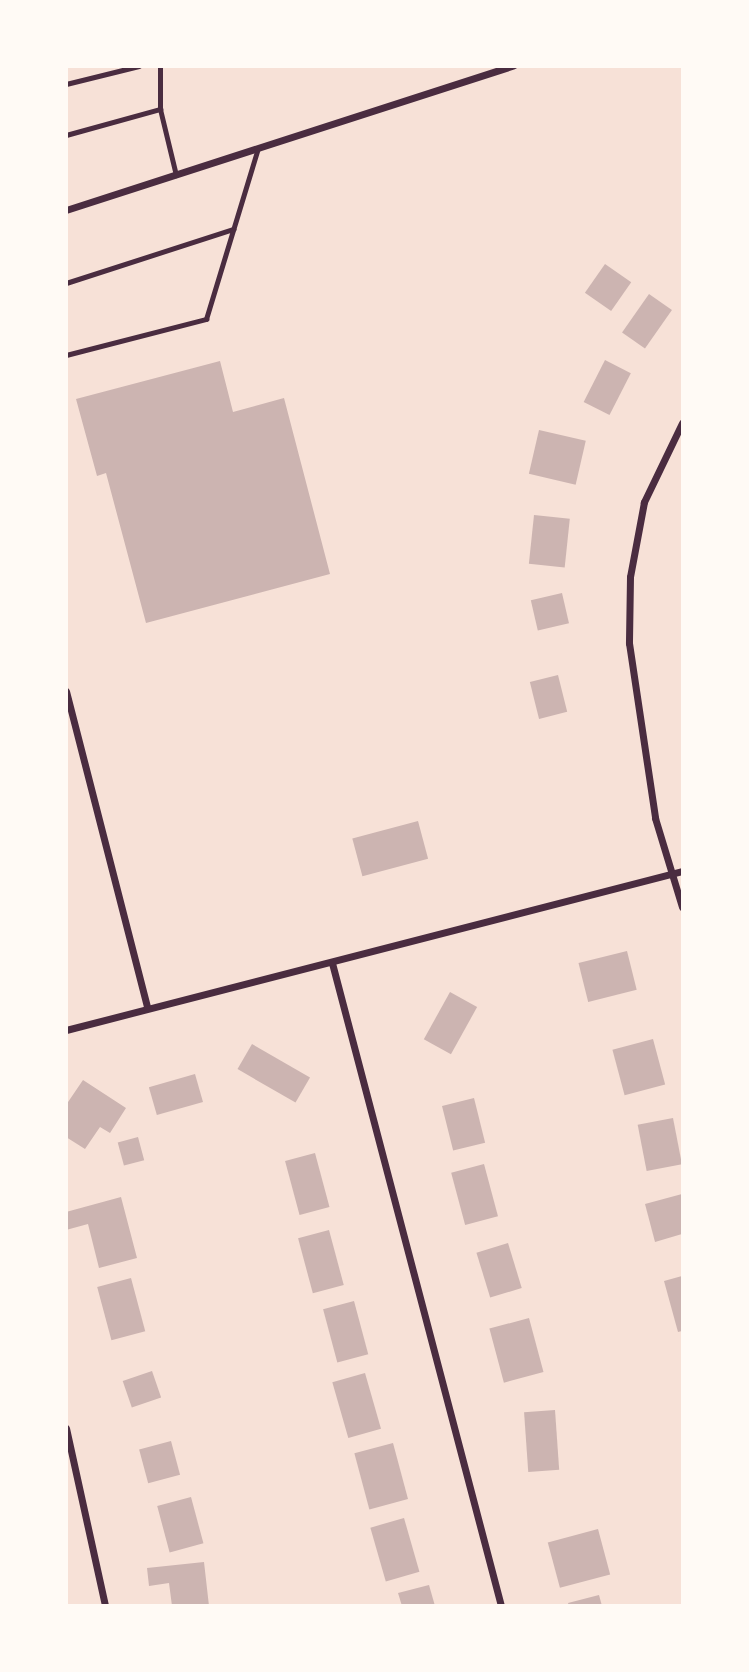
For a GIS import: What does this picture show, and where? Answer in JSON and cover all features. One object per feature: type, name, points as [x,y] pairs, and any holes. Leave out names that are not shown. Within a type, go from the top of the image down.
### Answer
[{"type":"street","points":[[66,210],[513,66]]},
{"type":"street","points":[[682,424],[644,502],[629,577],[637,724],[678,872],[682,907]]},
{"type":"street","points":[[66,691],[148,1006]]},
{"type":"street","points":[[66,1030],[148,1006],[332,963],[678,872]]},
{"type":"street","points":[[332,963],[501,1605]]},
{"type":"street","points":[[66,1427],[105,1605]]},
{"type":"lane","points":[[66,84],[139,66]]},
{"type":"lane","points":[[160,66],[160,109],[176,175]]},
{"type":"lane","points":[[66,135],[160,109]]},
{"type":"lane","points":[[66,355],[206,319],[258,148]]},
{"type":"lane","points":[[66,283],[234,229]]},
{"type":"building","points":[[605,264],[631,282],[611,311],[585,293]]},
{"type":"building","points":[[649,294],[672,310],[645,349],[622,333]]},
{"type":"building","points":[[605,360],[631,373],[610,415],[584,402]]},
{"type":"building","points":[[220,361],[233,412],[284,398],[330,574],[146,623],[106,473],[97,476],[76,399]]},
{"type":"building","points":[[539,430],[586,441],[576,485],[529,474]]},
{"type":"building","points":[[534,515],[570,519],[565,567],[529,564]]},
{"type":"building","points":[[562,593],[569,623],[538,630],[531,600]]},
{"type":"building","points":[[558,675],[567,712],[539,719],[530,682]]},
{"type":"building","points":[[418,821],[428,859],[362,876],[352,839]]},
{"type":"building","points":[[627,951],[637,990],[588,1002],[578,963]]},
{"type":"building","points":[[450,992],[477,1007],[451,1054],[424,1039]]},
{"type":"building","points":[[653,1039],[665,1084],[625,1095],[612,1050]]},
{"type":"building","points":[[252,1044],[310,1078],[296,1103],[238,1069]]},
{"type":"building","points":[[195,1074],[203,1102],[157,1115],[149,1087]]},
{"type":"building","points":[[83,1080],[126,1108],[110,1133],[100,1127],[85,1149],[66,1137],[66,1105]]},
{"type":"building","points":[[474,1098],[485,1143],[453,1151],[442,1106]]},
{"type":"building","points":[[673,1118],[682,1164],[647,1171],[638,1125]]},
{"type":"building","points":[[138,1137],[144,1160],[124,1166],[118,1142]]},
{"type":"building","points":[[315,1153],[329,1207],[300,1215],[285,1161]]},
{"type":"building","points":[[484,1164],[498,1216],[465,1225],[451,1173]]},
{"type":"building","points":[[682,1194],[682,1234],[655,1242],[645,1204]]},
{"type":"building","points":[[121,1197],[137,1258],[99,1268],[88,1224],[66,1230],[66,1212]]},
{"type":"building","points":[[329,1230],[344,1285],[313,1293],[298,1238]]},
{"type":"building","points":[[508,1243],[522,1288],[490,1298],[476,1253]]},
{"type":"building","points":[[682,1276],[682,1331],[678,1332],[664,1281]]},
{"type":"building","points":[[131,1278],[145,1331],[111,1340],[97,1287]]},
{"type":"building","points":[[354,1301],[368,1354],[337,1362],[323,1309]]},
{"type":"building","points":[[529,1318],[543,1372],[504,1383],[489,1329]]},
{"type":"building","points":[[152,1371],[161,1397],[132,1408],[123,1381]]},
{"type":"building","points":[[365,1373],[381,1429],[348,1438],[332,1382]]},
{"type":"building","points":[[555,1410],[559,1470],[528,1472],[524,1412]]},
{"type":"building","points":[[171,1441],[180,1475],[148,1483],[139,1450]]},
{"type":"building","points":[[393,1443],[408,1499],[369,1509],[354,1453]]},
{"type":"building","points":[[191,1497],[203,1543],[170,1552],[157,1506]]},
{"type":"building","points":[[404,1518],[419,1572],[386,1581],[370,1528]]},
{"type":"building","points":[[598,1529],[610,1574],[560,1588],[548,1542]]},
{"type":"building","points":[[204,1562],[209,1606],[172,1606],[169,1583],[149,1586],[147,1568]]},
{"type":"building","points":[[429,1585],[435,1606],[402,1606],[398,1593]]},
{"type":"building","points":[[599,1595],[602,1606],[569,1606],[568,1603]]}]
